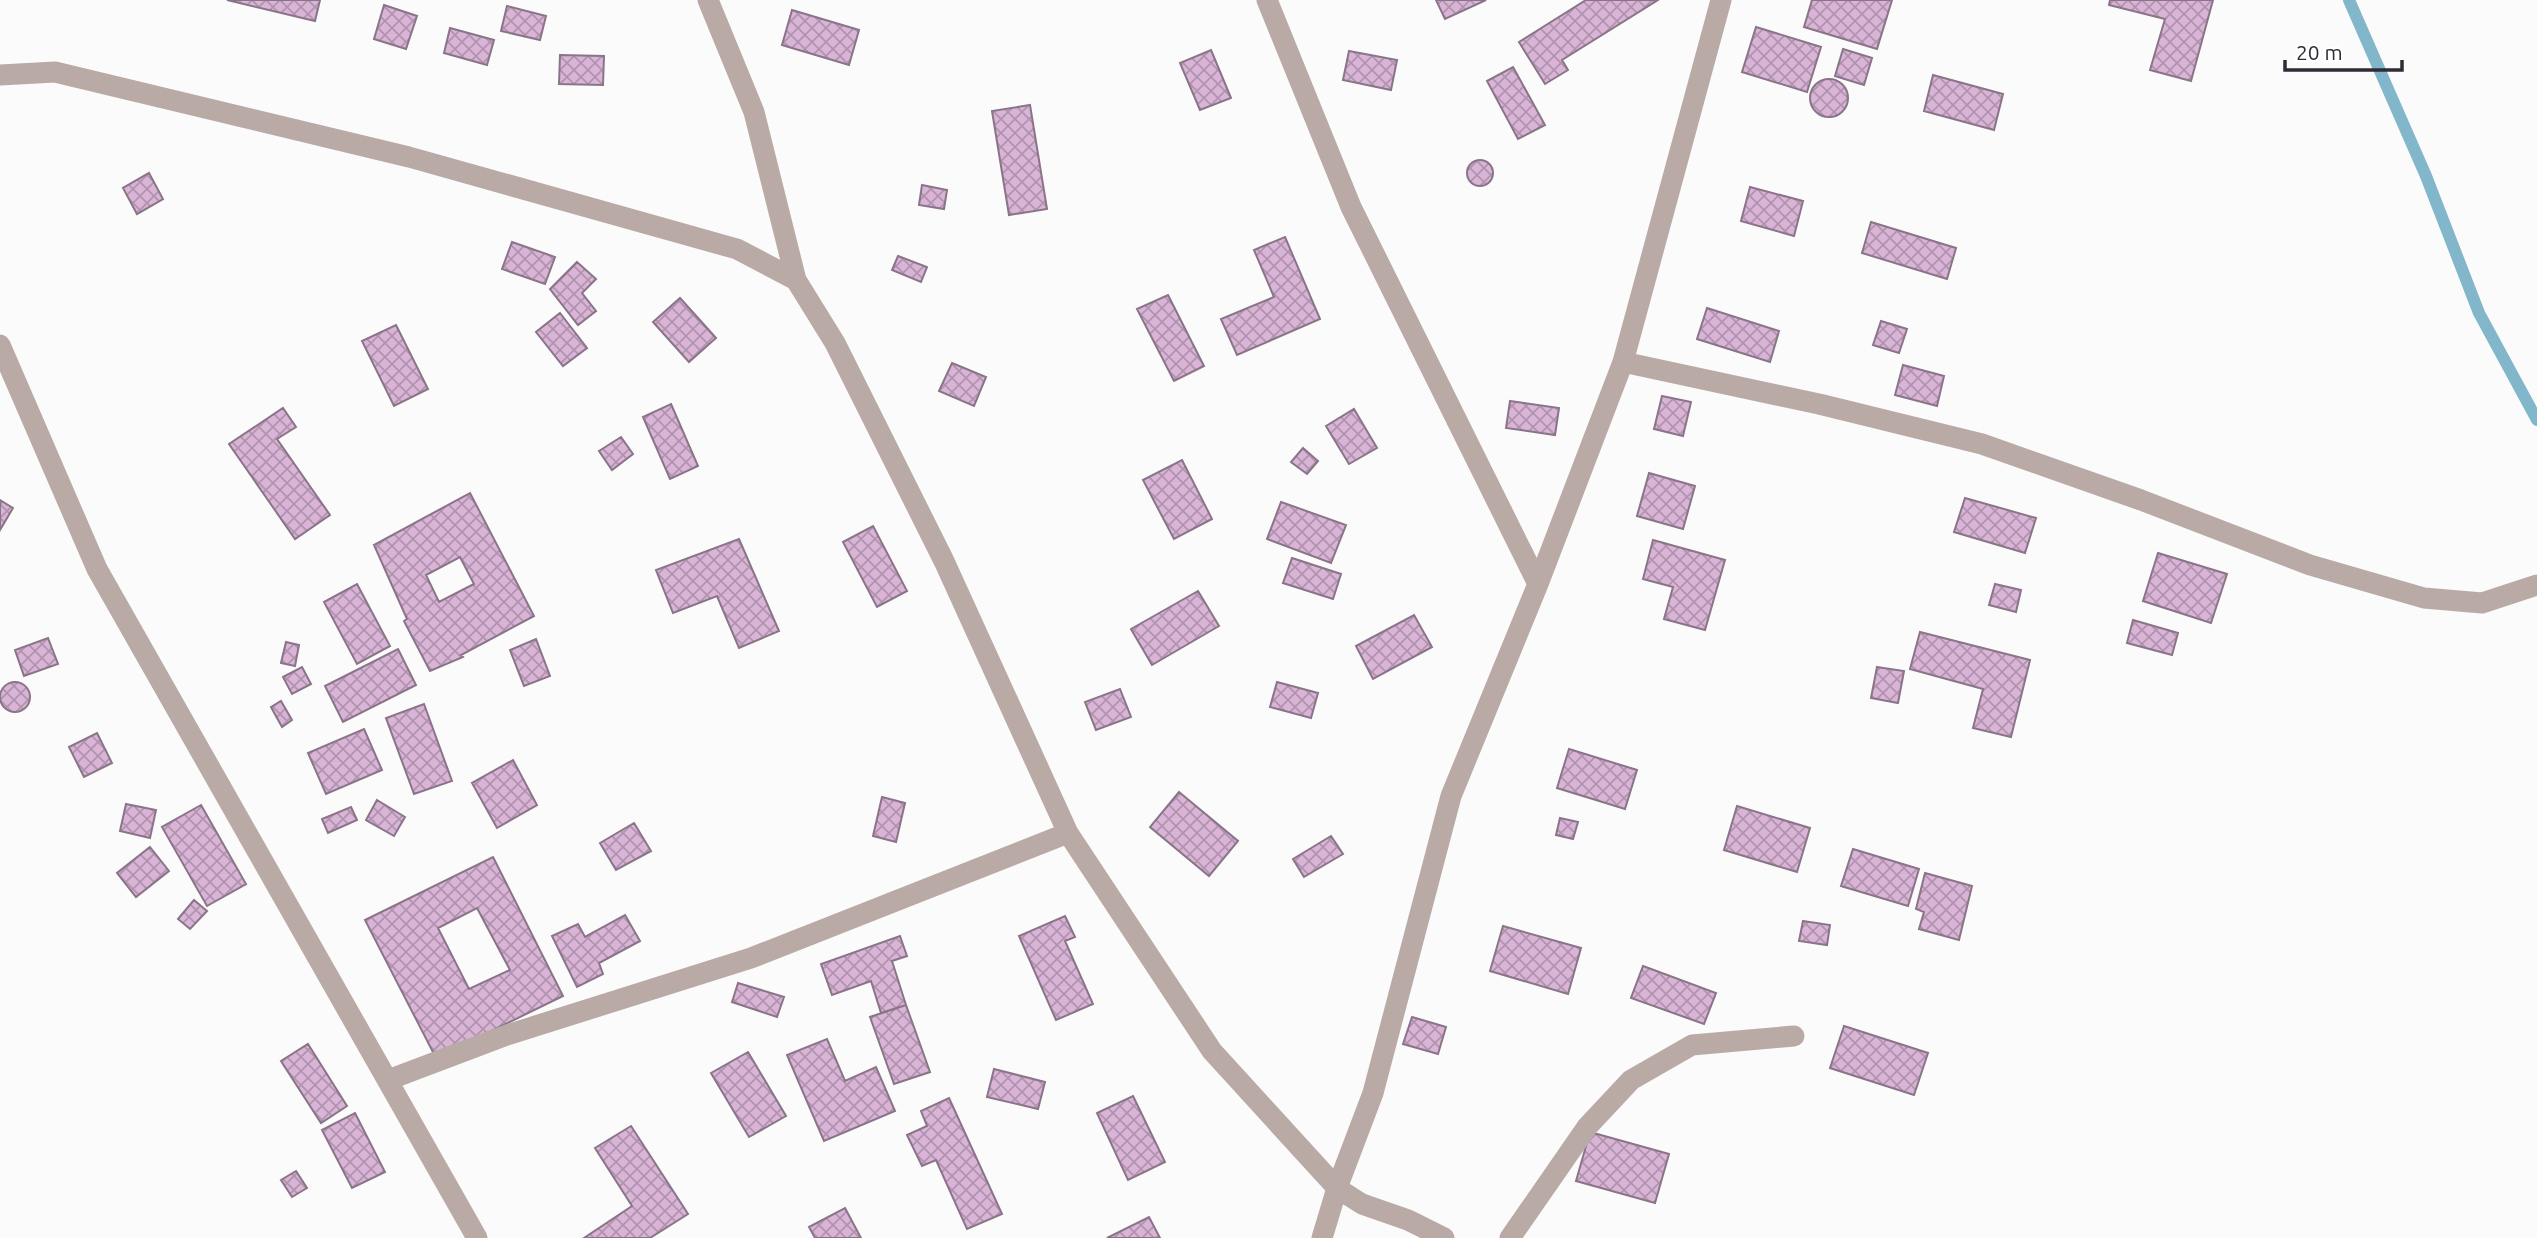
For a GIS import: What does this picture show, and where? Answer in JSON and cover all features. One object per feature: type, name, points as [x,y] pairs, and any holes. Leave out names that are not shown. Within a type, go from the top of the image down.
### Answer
[{"type":"street","points":[[708,0],[754,112],[796,280],[835,343],[944,561],[1068,833],[1212,1051],[1337,1188],[1362,1204],[1408,1220],[1444,1238]]},
{"type":"street","points":[[1268,0],[1351,207],[1538,584]]},
{"type":"street","points":[[1322,1238],[1337,1188],[1373,1093],[1451,796],[1538,584],[1623,362],[1721,0]]},
{"type":"street","points":[[0,75],[55,72],[409,157],[737,249],[796,280]]},
{"type":"street","points":[[0,345],[97,569],[477,1238]]},
{"type":"street","points":[[1623,362],[1819,404],[1982,444],[2141,500],[2310,565],[2424,598],[2482,603],[2537,585]]},
{"type":"street","points":[[388,1080],[507,1035],[751,958],[1068,833]]},
{"type":"street","points":[[1510,1238],[1587,1127],[1631,1080],[1692,1045],[1794,1036]]},
{"type":"building","points":[[227,0],[320,0],[315,21]]},
{"type":"building","points":[[1436,0],[1486,0],[1445,19]]},
{"type":"building","points":[[1586,0],[1658,0],[1562,60],[1568,70],[1545,84],[1519,42]]},
{"type":"building","points":[[1812,0],[1892,0],[1877,49],[1804,27]]},
{"type":"building","points":[[2110,0],[2213,0],[2191,81],[2150,70],[2165,19],[2109,5]]},
{"type":"building","points":[[384,5],[417,16],[406,49],[374,39]]},
{"type":"building","points":[[507,6],[546,16],[540,40],[501,31]]},
{"type":"building","points":[[792,10],[859,30],[849,65],[782,45]]},
{"type":"building","points":[[1756,27],[1821,47],[1807,92],[1742,72]]},
{"type":"building","points":[[450,28],[494,40],[487,65],[444,53]]},
{"type":"building","points":[[1843,49],[1872,58],[1864,85],[1835,76]]},
{"type":"building","points":[[1211,50],[1231,98],[1200,110],[1180,63]]},
{"type":"building","points":[[1349,51],[1397,60],[1391,90],[1343,80]]},
{"type":"building","points":[[560,55],[604,56],[603,85],[559,84]]},
{"type":"building","points":[[1513,67],[1545,125],[1518,139],[1487,81]]},
{"type":"building","points":[[1933,75],[2003,94],[1994,130],[1924,111]]},
{"type":"building","points":[[1829,79],[1842,85],[1848,98],[1842,111],[1829,117],[1816,111],[1810,98],[1816,85]]},
{"type":"building","points":[[1030,105],[1047,209],[1009,215],[992,111]]},
{"type":"building","points":[[1480,160],[1490,163],[1493,173],[1490,183],[1480,186],[1470,183],[1467,173],[1470,163]]},
{"type":"building","points":[[149,173],[163,199],[137,214],[123,188]]},
{"type":"building","points":[[922,185],[947,190],[944,209],[919,205]]},
{"type":"building","points":[[1750,187],[1803,201],[1794,236],[1741,221]]},
{"type":"building","points":[[1871,222],[1956,248],[1947,279],[1862,253]]},
{"type":"building","points":[[1285,237],[1320,319],[1237,355],[1221,319],[1274,297],[1254,250]]},
{"type":"building","points":[[512,242],[555,257],[545,284],[502,269]]},
{"type":"building","points":[[898,256],[927,267],[921,282],[892,270]]},
{"type":"building","points":[[577,262],[596,279],[582,293],[596,311],[578,325],[550,289]]},
{"type":"building","points":[[1168,295],[1204,366],[1174,381],[1137,309]]},
{"type":"building","points":[[680,298],[716,338],[689,362],[653,322]]},
{"type":"building","points":[[1707,308],[1779,331],[1770,362],[1697,339]]},
{"type":"building","points":[[560,313],[587,348],[563,366],[536,332]]},
{"type":"building","points":[[1881,321],[1907,329],[1899,353],[1873,345]]},
{"type":"building","points":[[396,325],[428,389],[394,406],[362,341]]},
{"type":"building","points":[[952,363],[986,377],[974,406],[939,391]]},
{"type":"building","points":[[1903,365],[1944,376],[1937,406],[1895,395]]},
{"type":"building","points":[[1662,396],[1691,402],[1683,436],[1654,429]]},
{"type":"building","points":[[1510,401],[1559,408],[1555,435],[1506,428]]},
{"type":"building","points":[[671,404],[698,466],[670,479],[643,417]]},
{"type":"building","points":[[283,408],[296,427],[277,439],[330,515],[295,539],[229,444]]},
{"type":"building","points":[[1354,409],[1377,448],[1349,464],[1326,426]]},
{"type":"building","points":[[621,437],[633,454],[612,470],[599,451]]},
{"type":"building","points":[[1303,448],[1318,461],[1307,474],[1291,462]]},
{"type":"building","points":[[1182,460],[1212,519],[1174,539],[1143,480]]},
{"type":"building","points":[[1649,473],[1695,486],[1683,529],[1637,516]]},
{"type":"building","points":[[470,493],[534,616],[461,655],[463,657],[430,671],[404,621],[407,619],[374,545]],"holes":[[[460,557],[474,584],[439,602],[426,575]]]},
{"type":"building","points":[[1965,498],[2036,518],[2025,553],[1954,532]]},
{"type":"building","points":[[0,500],[13,508],[0,530]]},
{"type":"building","points":[[1281,502],[1346,525],[1331,563],[1267,539]]},
{"type":"building","points":[[873,526],[907,591],[877,607],[843,542]]},
{"type":"building","points":[[739,539],[779,631],[739,648],[717,596],[673,613],[656,570]]},
{"type":"building","points":[[1653,540],[1725,560],[1705,630],[1664,619],[1673,587],[1643,579]]},
{"type":"building","points":[[2158,553],[2227,574],[2211,623],[2143,601]]},
{"type":"building","points":[[1292,558],[1341,574],[1333,599],[1283,583]]},
{"type":"building","points":[[357,584],[390,646],[357,664],[324,602]]},
{"type":"building","points":[[1995,584],[2021,590],[2016,612],[1989,605]]},
{"type":"building","points":[[1198,591],[1219,626],[1152,665],[1131,629]]},
{"type":"building","points":[[1414,615],[1432,647],[1373,679],[1356,646]]},
{"type":"building","points":[[2133,620],[2178,633],[2172,655],[2127,643]]},
{"type":"building","points":[[1920,632],[2030,660],[2011,737],[1973,728],[1983,689],[1910,669]]},
{"type":"building","points":[[48,638],[58,664],[24,676],[15,650]]},
{"type":"building","points":[[536,639],[550,676],[524,686],[510,650]]},
{"type":"building","points":[[286,642],[299,645],[295,666],[281,663]]},
{"type":"building","points":[[398,649],[416,685],[343,722],[325,686]]},
{"type":"building","points":[[302,667],[311,684],[292,694],[283,677]]},
{"type":"building","points":[[1877,667],[1904,671],[1898,703],[1871,698]]},
{"type":"building","points":[[15,682],[26,686],[30,697],[26,708],[15,712],[4,708],[0,697],[4,686]]},
{"type":"building","points":[[1277,682],[1318,693],[1311,718],[1270,707]]},
{"type":"building","points":[[1120,689],[1131,717],[1096,730],[1085,702]]},
{"type":"building","points":[[281,701],[292,720],[282,727],[271,707]]},
{"type":"building","points":[[424,704],[452,781],[414,794],[386,718]]},
{"type":"building","points":[[364,729],[382,770],[326,794],[308,753]]},
{"type":"building","points":[[97,733],[112,763],[84,777],[69,747]]},
{"type":"building","points":[[1569,749],[1637,770],[1625,809],[1557,788]]},
{"type":"building","points":[[513,760],[537,805],[497,828],[472,783]]},
{"type":"building","points":[[1179,792],[1238,841],[1209,876],[1150,827]]},
{"type":"building","points":[[882,797],[905,803],[896,842],[873,836]]},
{"type":"building","points":[[377,800],[405,817],[394,836],[366,820]]},
{"type":"building","points":[[126,804],[156,810],[150,838],[120,831]]},
{"type":"building","points":[[201,805],[246,884],[207,906],[162,827]]},
{"type":"building","points":[[1737,806],[1810,828],[1797,872],[1724,850]]},
{"type":"building","points":[[351,807],[357,820],[328,833],[322,819]]},
{"type":"building","points":[[1560,818],[1578,822],[1573,839],[1556,835]]},
{"type":"building","points":[[634,823],[651,851],[616,870],[600,843]]},
{"type":"building","points":[[1331,836],[1343,854],[1304,877],[1293,859]]},
{"type":"building","points":[[150,847],[169,871],[136,897],[117,873]]},
{"type":"building","points":[[1853,849],[1919,869],[1908,906],[1841,886]]},
{"type":"building","points":[[493,857],[563,996],[436,1058],[365,920]],"holes":[[[477,908],[510,970],[469,989],[438,928]]]},
{"type":"building","points":[[1925,873],[1972,886],[1959,940],[1919,929],[1924,912],[1916,909]]},
{"type":"building","points":[[194,900],[207,911],[190,929],[178,919]]},
{"type":"building","points":[[625,915],[640,941],[599,963],[603,974],[577,987],[552,936],[578,924],[585,937]]},
{"type":"building","points":[[1065,916],[1075,937],[1065,941],[1093,1004],[1056,1020],[1019,936]]},
{"type":"building","points":[[1803,921],[1830,925],[1827,945],[1799,941]]},
{"type":"building","points":[[1503,926],[1581,948],[1568,994],[1490,971]]},
{"type":"building","points":[[900,936],[907,956],[892,961],[906,1005],[881,1013],[871,981],[832,995],[821,964]]},
{"type":"building","points":[[1643,966],[1716,993],[1704,1024],[1631,998]]},
{"type":"building","points":[[738,983],[784,997],[777,1017],[732,1002]]},
{"type":"building","points":[[906,1005],[930,1072],[894,1084],[870,1017]]},
{"type":"building","points":[[1412,1017],[1446,1027],[1438,1054],[1403,1044]]},
{"type":"building","points":[[1844,1026],[1928,1053],[1914,1095],[1830,1068]]},
{"type":"building","points":[[827,1039],[845,1081],[876,1067],[895,1111],[824,1141],[787,1055]]},
{"type":"building","points":[[308,1044],[347,1106],[321,1123],[281,1061]]},
{"type":"building","points":[[748,1052],[786,1116],[749,1137],[711,1073]]},
{"type":"building","points":[[994,1069],[1045,1082],[1038,1109],[987,1097]]},
{"type":"building","points":[[1133,1096],[1165,1162],[1128,1180],[1097,1113]]},
{"type":"building","points":[[949,1098],[1002,1214],[967,1229],[936,1160],[922,1166],[907,1135],[927,1126],[921,1111]]},
{"type":"building","points":[[355,1113],[385,1172],[352,1188],[322,1130]]},
{"type":"building","points":[[631,1126],[688,1214],[650,1238],[584,1238],[632,1206],[595,1148]]},
{"type":"building","points":[[1590,1132],[1669,1154],[1655,1203],[1576,1181]]},
{"type":"building","points":[[296,1171],[307,1188],[292,1197],[281,1180]]},
{"type":"building","points":[[845,1208],[861,1238],[815,1238],[809,1227]]},
{"type":"building","points":[[1149,1217],[1160,1238],[1107,1238]]},
{"type":"waterway","points":[[2349,0],[2426,176],[2479,313],[2537,420]]}]
